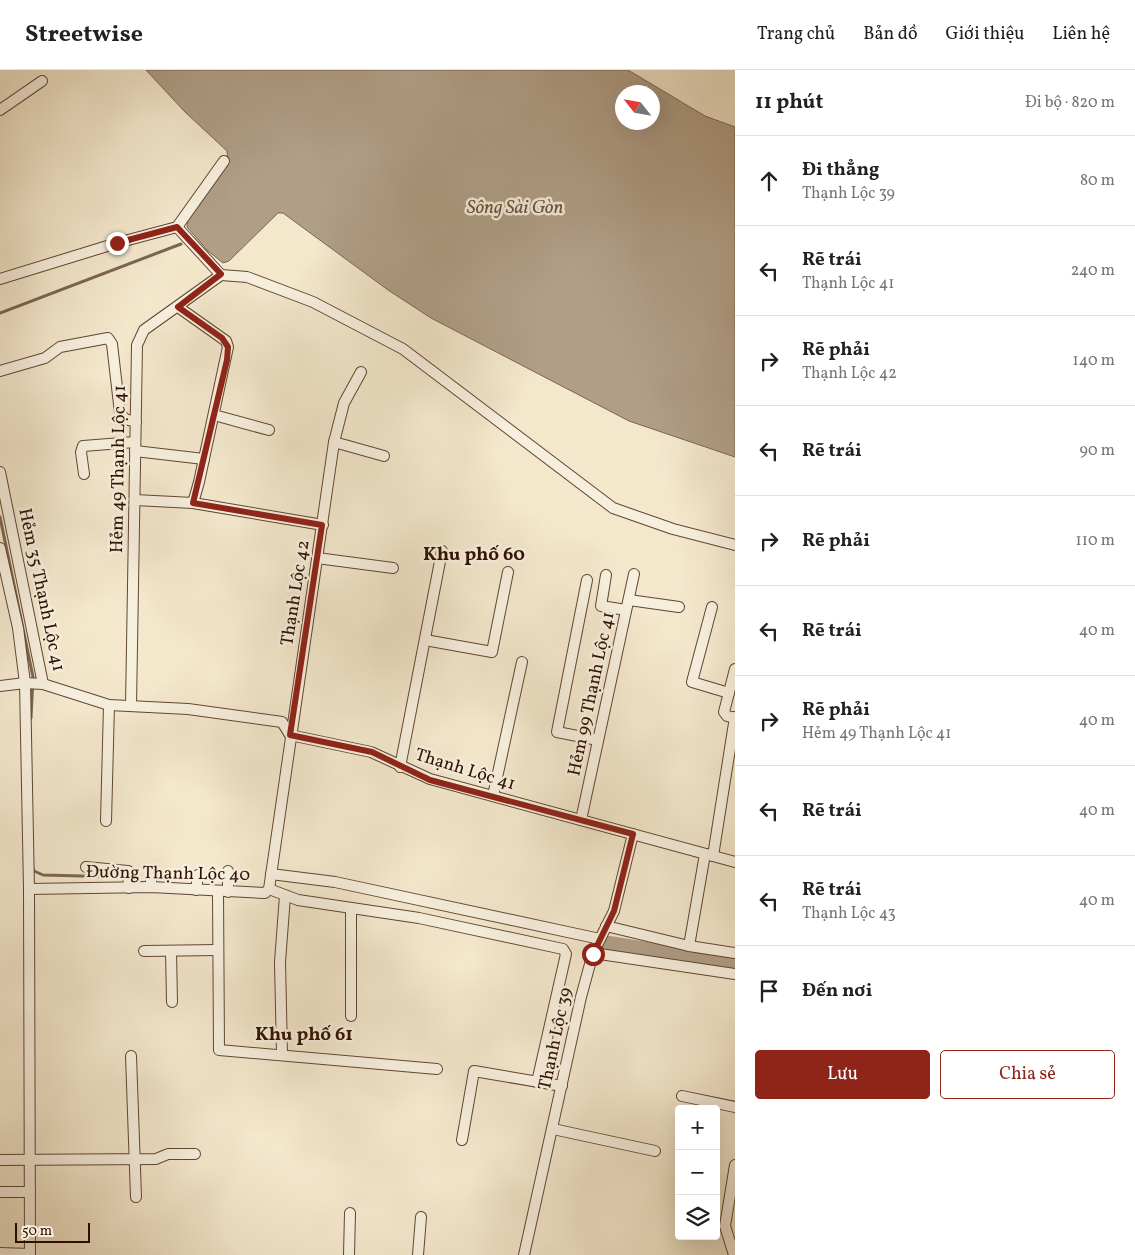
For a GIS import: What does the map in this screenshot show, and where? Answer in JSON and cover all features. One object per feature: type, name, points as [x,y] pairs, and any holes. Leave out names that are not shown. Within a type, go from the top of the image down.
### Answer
[{"type":"street","points":[[0,110],[42,81]]},
{"type":"street","points":[[0,280],[117,243],[177,227],[224,161]]},
{"type":"street","points":[[177,227],[221,274],[247,277],[313,302],[403,349],[613,508],[673,530],[735,545]]},
{"type":"street","name":"Hẻm 49 Thạnh Lộc 41","points":[[131,706],[137,345],[144,330],[221,274]]},
{"type":"street","points":[[178,307],[227,344],[227,360],[193,503]]},
{"type":"street","points":[[0,371],[45,358],[60,347],[108,338],[112,344],[120,414],[125,419],[136,422]]},
{"type":"street","name":"Thạnh Lộc 42","points":[[290,735],[334,442],[344,403],[361,372]]},
{"type":"street","points":[[214,415],[269,430]]},
{"type":"street","points":[[334,442],[384,456]]},
{"type":"street","points":[[84,474],[83,446],[135,446],[204,459]]},
{"type":"street","name":"Hẻm 35 Thạnh Lộc 41","points":[[0,472],[43,684]]},
{"type":"street","points":[[134,500],[193,503],[322,525]]},
{"type":"street","points":[[0,548],[18,628],[25,683],[29,889],[30,1254],[0,1253]]},
{"type":"street","points":[[400,767],[442,551]]},
{"type":"street","points":[[318,558],[394,568]]},
{"type":"street","points":[[425,640],[492,652],[508,572]]},
{"type":"street","name":"Hẻm 99 Thạnh Lộc 41","points":[[581,820],[634,574]]},
{"type":"street","points":[[606,575],[601,606],[680,607]]},
{"type":"street","points":[[587,580],[557,732],[598,740]]},
{"type":"street","points":[[712,607],[692,682],[728,693]]},
{"type":"street","points":[[493,796],[522,662]]},
{"type":"street","points":[[688,946],[709,855],[735,717],[728,716],[724,712],[735,669]]},
{"type":"street","points":[[0,686],[25,683]]},
{"type":"street","name":"Thạnh Lộc 41","points":[[25,683],[43,684],[109,705],[188,709],[282,722],[290,735],[372,752],[430,780],[735,862]]},
{"type":"street","points":[[106,821],[109,705]]},
{"type":"street","name":"Đường Thạnh Lộc 40","points":[[29,889],[151,887],[265,893],[269,889],[290,735]]},
{"type":"street","name":"Thạnh Lộc 39","points":[[524,1255],[581,997],[593,954],[614,911],[633,834]]},
{"type":"street","points":[[86,867],[128,872],[128,888]]},
{"type":"street","points":[[228,871],[223,891],[218,950],[219,1050],[437,1069]]},
{"type":"street","points":[[271,874],[335,882],[600,939]]},
{"type":"street","points":[[151,875],[151,887]]},
{"type":"street","points":[[196,890],[198,875]]},
{"type":"street","points":[[269,889],[285,896],[419,918],[564,949],[566,954],[537,1082]]},
{"type":"street","points":[[282,1054],[280,962],[285,896]]},
{"type":"street","points":[[351,908],[351,1016]]},
{"type":"street","points":[[606,926],[688,946],[735,953]]},
{"type":"street","points":[[144,951],[218,950]]},
{"type":"street","points":[[172,951],[172,1002]]},
{"type":"street","points":[[593,954],[735,974]]},
{"type":"street","points":[[131,1056],[136,1197]]},
{"type":"street","points":[[462,1140],[474,1071],[562,1086]]},
{"type":"street","points":[[682,1096],[735,1108]]},
{"type":"street","points":[[553,1129],[655,1151]]},
{"type":"street","points":[[0,1160],[156,1159],[168,1154],[195,1154]]},
{"type":"street","points":[[734,1255],[725,1226],[735,1165]]},
{"type":"street","points":[[0,1192],[30,1192]]},
{"type":"street","points":[[349,1255],[350,1213]]},
{"type":"street","points":[[418,1255],[421,1217]]},
{"type":"water","name":"Sông Sài Gòn","points":[[146,70],[628,70],[653,85],[615,85],[615,130],[660,130],[660,89],[705,116],[735,127],[735,457],[629,421],[431,318],[388,290],[283,213],[278,213],[229,261],[223,263],[208,251],[187,227],[188,218],[228,162],[227,151],[185,112]]},
{"type":"waterway","points":[[0,313],[181,244]]},
{"type":"waterway","points":[[0,517],[33,677],[31,718]]},
{"type":"waterway","points":[[32,866],[34,871],[43,875],[121,877]]},
{"type":"waterway","points":[[609,945],[735,965]]},
{"type":"district","name":"Khu phố 60","points":[[474,555]]},
{"type":"district","name":"Khu phố 61","points":[[304,1035]]},
{"type":"route","points":[[117,243],[177,227],[221,274],[178,307],[226,341],[228,347],[227,360],[200,482],[193,503],[322,525],[290,735],[372,752],[430,780],[633,834],[614,911],[593,954]]}]
